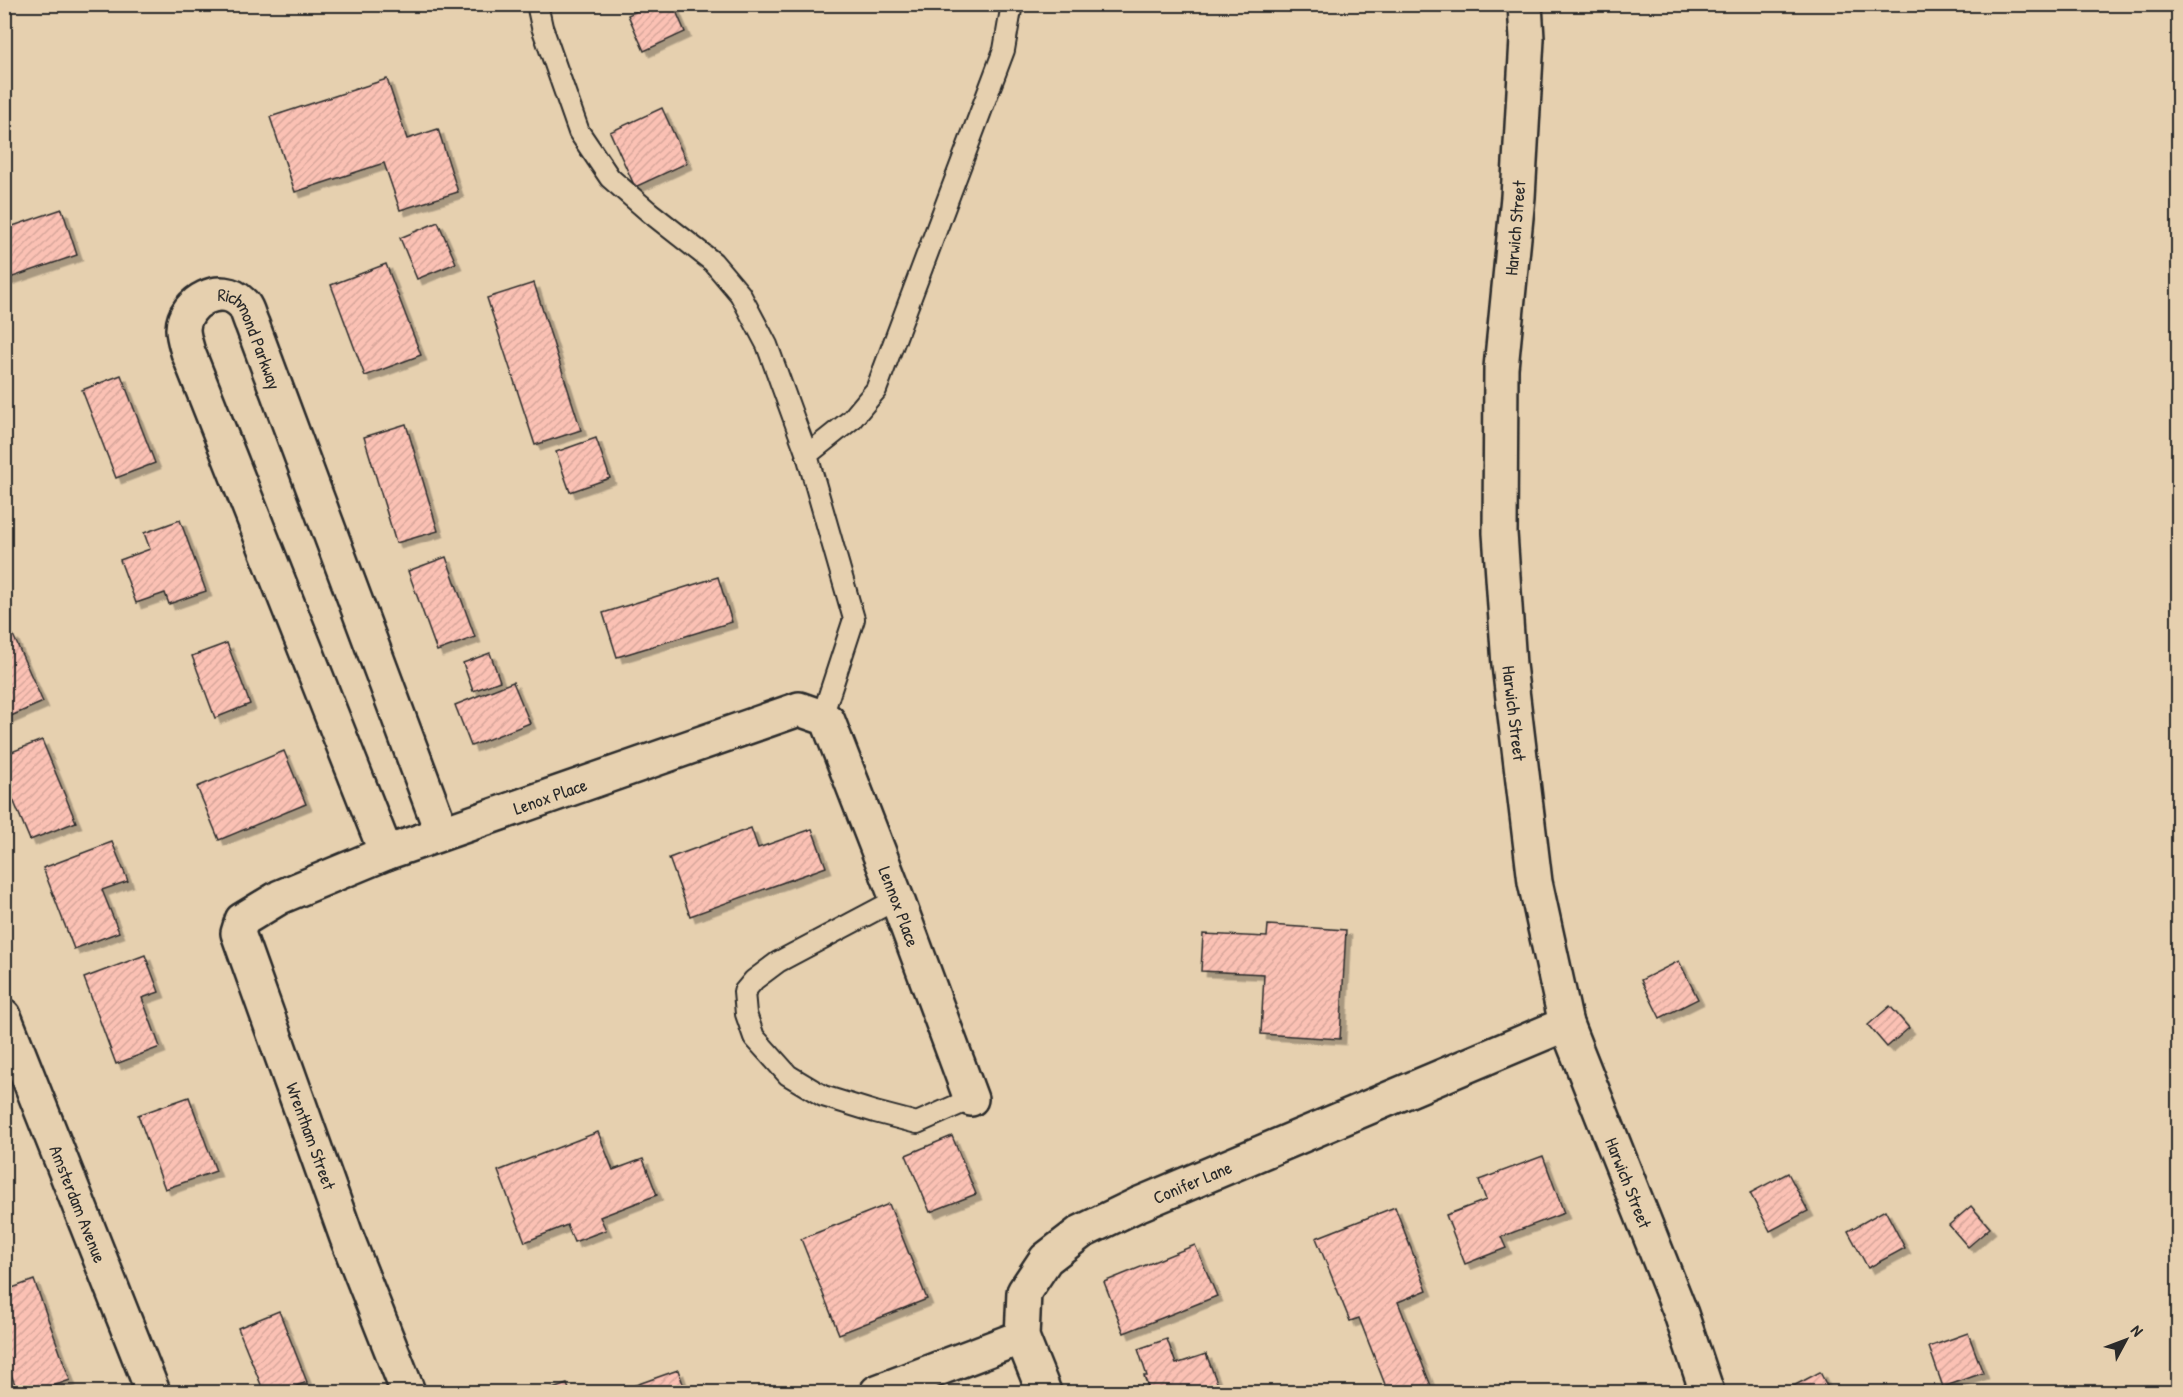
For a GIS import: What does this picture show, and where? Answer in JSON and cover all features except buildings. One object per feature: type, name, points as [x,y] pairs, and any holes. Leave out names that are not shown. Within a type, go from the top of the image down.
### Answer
[{"type":"street","name":"Harwich Street","points":[[1525,4],[1527,39],[1518,197],[1502,368],[1500,533],[1509,665],[1534,882],[1566,1024],[1681,1314],[1707,1392]]},
{"type":"street","name":"Richmond Parkway","points":[[386,853],[188,352],[183,329],[186,315],[208,295],[225,293],[242,303],[252,324],[442,832]]},
{"type":"street","name":"Lenox Place","points":[[280,897],[442,832],[799,709],[822,717]]},
{"type":"street","name":"Lennox Place","points":[[822,717],[828,721],[971,1099]]},
{"type":"street","name":"Wrentham Street","points":[[280,897],[242,920],[238,933],[347,1238],[408,1392]]},
{"type":"street","name":"Amsterdam Avenue","points":[[4,1016],[153,1392]]},
{"type":"street","name":"Conifer Lane","points":[[1022,1337],[1024,1292],[1046,1259],[1080,1232],[1137,1205],[1566,1024]]},
{"type":"street","points":[[877,1392],[1022,1337],[1044,1392]]},
{"type":"lane","points":[[537,4],[542,27],[579,132],[610,178],[713,262],[740,294],[767,345],[807,455],[854,619],[822,717]]},
{"type":"lane","points":[[807,455],[852,419],[876,390],[1004,50],[1012,4]]},
{"type":"lane","points":[[897,899],[778,962],[754,980],[744,992],[746,1014],[754,1037],[788,1075],[823,1096],[875,1112],[917,1123],[971,1099]]}]
